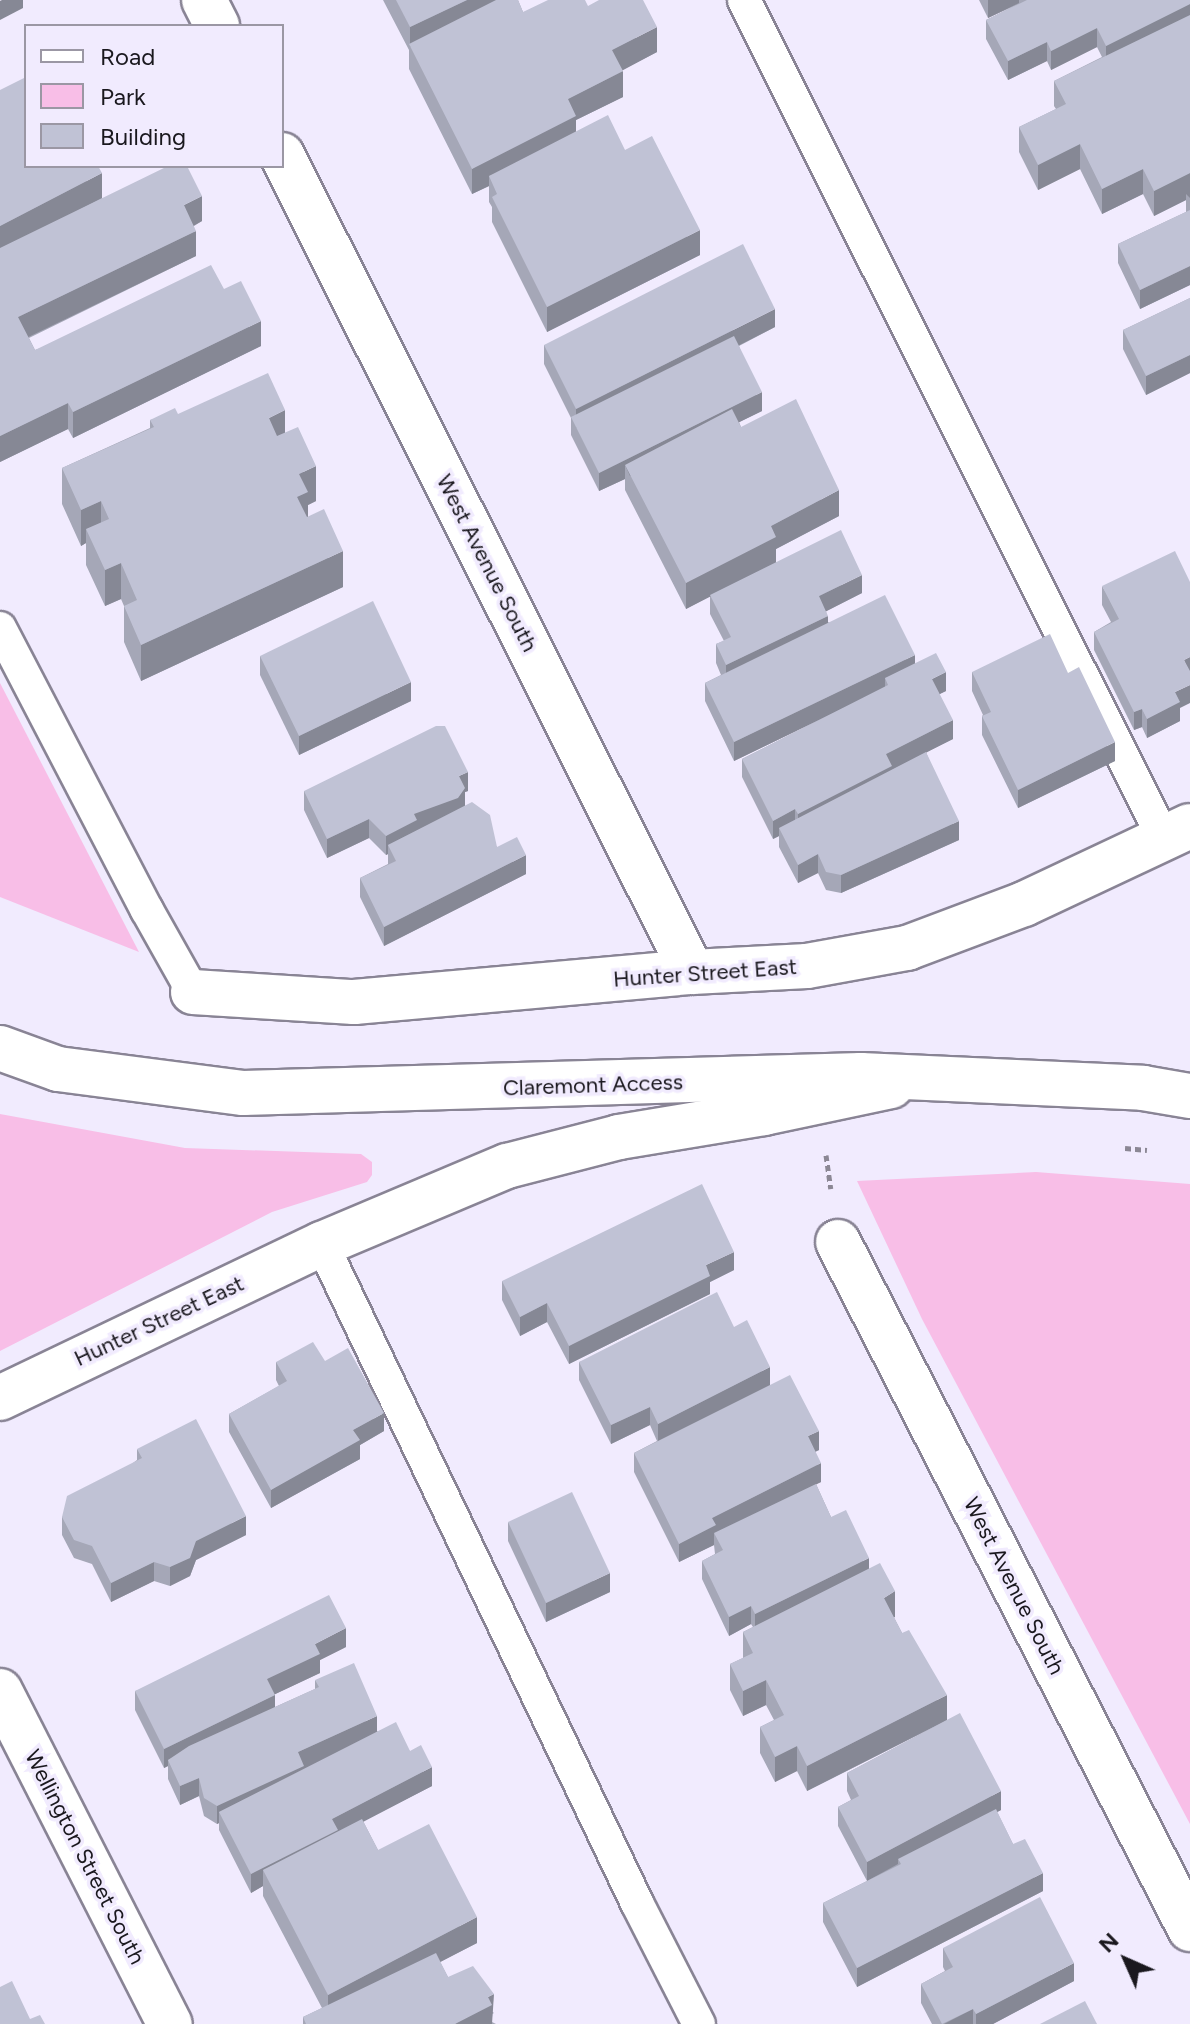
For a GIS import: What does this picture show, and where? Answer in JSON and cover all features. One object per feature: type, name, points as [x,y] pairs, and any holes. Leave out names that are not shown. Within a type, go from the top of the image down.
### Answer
[{"type":"street","points":[[204,0],[216,24]]},
{"type":"street","name":"West Avenue South","points":[[284,159],[692,972]]},
{"type":"street","name":"Hunter Street East","points":[[193,992],[354,1002],[692,972],[807,966],[907,948],[1024,904],[1177,832]]},
{"type":"street","name":"Claremont Access","points":[[0,1048],[58,1069],[243,1093],[861,1075],[917,1080],[1143,1088],[1190,1096]]},
{"type":"street","name":"Hunter Street East","points":[[0,1398],[322,1244],[507,1166],[619,1137],[764,1113],[917,1080]]},
{"type":"street","name":"West Avenue South","points":[[838,1242],[1190,1929]]},
{"type":"street","name":"Wellington Street South","points":[[0,1691],[170,2024]]},
{"type":"lane","points":[[744,0],[1177,832]]},
{"type":"lane","points":[[0,628],[193,992]]},
{"type":"lane","points":[[322,1244],[637,1903],[699,2024]]},
{"type":"green space","points":[[0,683],[139,952],[0,897]]},
{"type":"green space","points":[[0,1114],[185,1148],[361,1154],[372,1162],[372,1175],[367,1182],[272,1212],[0,1351]]},
{"type":"green space","points":[[1036,1172],[1190,1184],[1190,1824],[922,1319],[857,1181]]},
{"type":"building","points":[[396,0],[467,0],[410,27]]},
{"type":"building","points":[[496,0],[518,0],[523,12],[548,0],[585,0],[588,6],[599,0],[643,0],[657,27],[612,50],[623,71],[568,99],[576,116],[472,169],[409,44]]},
{"type":"building","points":[[1027,0],[1190,0],[1190,4],[1106,46],[1097,28],[1051,51],[1047,42],[1008,61],[986,20]]},
{"type":"building","points":[[1190,15],[1190,173],[1154,191],[1143,169],[1102,189],[1080,144],[1038,165],[1019,127],[1066,104],[1054,81]]},
{"type":"building","points":[[24,78],[24,168],[99,168],[102,173],[0,226],[0,90]]},
{"type":"building","points":[[608,115],[625,150],[652,136],[700,230],[547,307],[492,197],[497,194],[489,176]]},
{"type":"building","points":[[164,168],[188,168],[202,196],[184,205],[196,231],[18,317],[35,350],[211,265],[224,289],[241,281],[261,321],[73,412],[68,403],[0,436],[0,248]]},
{"type":"building","points":[[1190,210],[1190,266],[1140,290],[1118,244]]},
{"type":"building","points":[[743,244],[775,309],[576,409],[544,345]]},
{"type":"building","points":[[1190,298],[1190,355],[1146,376],[1123,330]]},
{"type":"building","points":[[734,336],[762,392],[599,473],[571,417]]},
{"type":"building","points":[[268,373],[285,410],[269,418],[277,436],[298,427],[316,466],[299,474],[308,492],[297,497],[307,517],[324,509],[343,551],[141,645],[124,606],[137,600],[121,563],[105,570],[86,529],[109,519],[101,501],[81,510],[62,468],[154,427],[150,420],[175,408],[178,414]]},
{"type":"building","points":[[796,399],[839,490],[771,526],[776,537],[686,583],[625,465],[732,409],[741,427]]},
{"type":"building","points":[[841,530],[862,575],[819,596],[828,616],[726,665],[716,644],[731,637],[710,595]]},
{"type":"building","points":[[1175,551],[1190,582],[1190,657],[1184,660],[1190,671],[1190,685],[1175,692],[1180,702],[1147,719],[1142,709],[1134,712],[1094,632],[1119,619],[1102,586]]},
{"type":"building","points":[[885,595],[915,655],[734,742],[705,683]]},
{"type":"building","points":[[373,601],[411,682],[299,736],[260,656]]},
{"type":"building","points":[[1050,634],[1068,673],[1079,667],[1115,742],[1018,790],[982,716],[991,712],[972,672]]},
{"type":"building","points":[[936,653],[946,672],[932,679],[953,720],[886,754],[892,766],[798,814],[795,809],[773,821],[742,759],[888,685],[885,678]]},
{"type":"building","points":[[436,726],[445,726],[468,772],[459,776],[465,788],[458,798],[414,814],[417,820],[386,836],[369,819],[327,839],[304,791]]},
{"type":"building","points":[[926,752],[959,821],[841,875],[826,872],[818,854],[798,865],[779,828]]},
{"type":"building","points":[[472,802],[490,815],[497,847],[517,837],[526,855],[384,927],[360,878],[396,861],[388,845]]},
{"type":"building","points":[[702,1184],[734,1252],[706,1265],[710,1276],[569,1346],[547,1303],[520,1317],[502,1281]]},
{"type":"building","points":[[717,1292],[734,1327],[747,1320],[770,1367],[658,1424],[650,1407],[611,1425],[579,1362]]},
{"type":"building","points":[[313,1342],[325,1361],[348,1348],[384,1413],[353,1430],[360,1440],[271,1490],[229,1414],[287,1381],[276,1362]]},
{"type":"building","points":[[790,1375],[819,1431],[808,1436],[821,1463],[712,1518],[716,1525],[679,1544],[634,1453]]},
{"type":"building","points":[[196,1419],[246,1516],[196,1541],[190,1558],[170,1567],[154,1562],[111,1583],[92,1546],[74,1540],[62,1517],[67,1496],[142,1458],[137,1449]]},
{"type":"building","points":[[816,1484],[831,1517],[846,1510],[869,1558],[755,1614],[751,1606],[729,1617],[702,1561],[723,1550],[714,1533]]},
{"type":"building","points":[[572,1492],[610,1573],[546,1603],[508,1522]]},
{"type":"building","points":[[880,1563],[895,1591],[884,1598],[902,1633],[909,1630],[947,1695],[807,1766],[797,1746],[775,1757],[760,1727],[784,1715],[766,1680],[743,1691],[730,1664],[753,1653],[743,1632]]},
{"type":"building","points":[[329,1595],[346,1628],[315,1644],[320,1654],[267,1679],[275,1695],[164,1749],[135,1691]]},
{"type":"building","points":[[354,1663],[377,1716],[298,1752],[304,1766],[217,1806],[204,1798],[199,1778],[180,1786],[168,1760],[189,1746],[319,1687],[315,1680]]},
{"type":"building","points":[[960,1713],[1001,1791],[867,1862],[838,1807],[859,1796],[847,1773]]},
{"type":"building","points":[[396,1722],[410,1751],[421,1745],[432,1767],[332,1819],[338,1830],[251,1874],[219,1812]]},
{"type":"building","points":[[996,1809],[1013,1844],[1025,1839],[1043,1873],[857,1968],[823,1903],[901,1864],[898,1859]]},
{"type":"building","points":[[362,1819],[378,1850],[429,1824],[477,1917],[328,1995],[263,1870]]},
{"type":"building","points":[[1040,1897],[1074,1963],[976,2014],[973,2009],[942,2024],[921,1984],[953,1967],[943,1948]]},
{"type":"building","points":[[436,1953],[448,1977],[473,1966],[494,1994],[488,1997],[492,2005],[455,2024],[306,2024],[303,2017]]},
{"type":"building","points":[[12,1981],[30,2019],[40,2015],[45,2024],[0,2024],[0,1987]]},
{"type":"building","points":[[1085,2001],[1097,2024],[1040,2024]]}]
